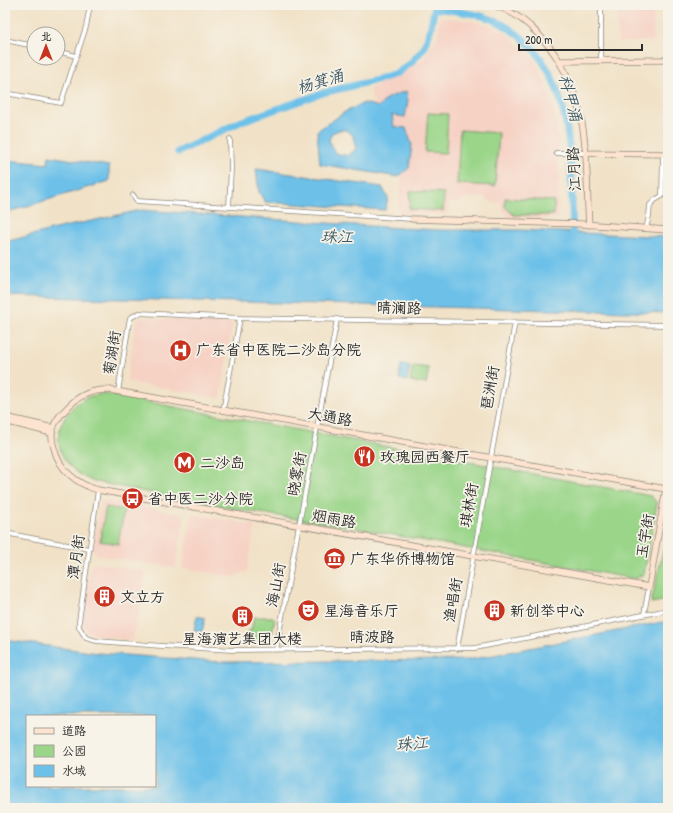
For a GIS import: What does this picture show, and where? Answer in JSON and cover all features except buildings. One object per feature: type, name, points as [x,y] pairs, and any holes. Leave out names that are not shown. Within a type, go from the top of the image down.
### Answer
[{"type":"main road","name":"江月路","points":[[495,5],[526,22],[544,40],[559,61],[566,76],[583,127],[586,152],[589,225]]},
{"type":"main road","points":[[559,61],[668,60]]},
{"type":"main road","points":[[586,152],[666,154]]},
{"type":"main road","points":[[412,219],[582,224],[668,230]]},
{"type":"main road","name":"大通路","points":[[52,431],[62,413],[80,397],[102,390],[667,489]]},
{"type":"main road","points":[[5,417],[52,431]]},
{"type":"main road","points":[[5,421],[52,431]]},
{"type":"main road","name":"烟雨路","points":[[52,431],[55,452],[62,468],[86,486],[98,490],[648,587]]},
{"type":"main road","name":"玉宇街","points":[[648,587],[667,489]]},
{"type":"street","points":[[5,93],[61,103],[86,27],[90,5]]},
{"type":"street","points":[[601,5],[601,61]]},
{"type":"street","points":[[5,40],[26,44]]},
{"type":"street","points":[[66,54],[76,56]]},
{"type":"street","points":[[229,207],[231,168],[230,140]]},
{"type":"street","points":[[556,153],[586,152]]},
{"type":"street","points":[[646,229],[650,204],[662,196],[666,154]]},
{"type":"street","points":[[133,195],[137,201],[412,219]]},
{"type":"street","name":"晴澜路","points":[[130,318],[139,313],[240,318],[668,325]]},
{"type":"street","name":"菊湖街","points":[[118,392],[124,347],[130,318]]},
{"type":"street","points":[[222,411],[240,318]]},
{"type":"street","name":"晓雾街","points":[[300,525],[337,319]]},
{"type":"street","name":"琶洲街","points":[[490,458],[515,322]]},
{"type":"street","name":"琪林街","points":[[472,556],[490,458]]},
{"type":"street","points":[[667,489],[668,479]]},
{"type":"street","name":"潭月街","points":[[79,627],[98,490]]},
{"type":"street","name":"海山街","points":[[276,650],[300,525]]},
{"type":"street","points":[[5,533],[90,549]]},
{"type":"street","name":"渔唱街","points":[[457,649],[472,556]]},
{"type":"street","points":[[644,614],[648,587]]},
{"type":"street","name":"晴波路","points":[[79,627],[86,638],[97,641],[162,646],[233,650],[457,649],[475,648],[668,610]]},
{"type":"shaded area","points":[[617,5],[653,5],[654,41],[618,42]]},
{"type":"shaded area","points":[[440,17],[489,25],[505,32],[533,58],[539,68],[552,101],[559,147],[558,218],[509,218],[502,210],[501,204],[492,203],[485,197],[467,197],[459,203],[450,203],[447,212],[442,214],[398,213],[401,176],[404,161],[390,131],[374,106],[370,89],[423,60],[437,37]]},
{"type":"shaded area","name":"广东省中医院二沙岛分院","points":[[140,318],[233,323],[221,398],[129,382],[127,378],[136,322]]},
{"type":"shaded area","points":[[102,500],[185,515],[175,568],[97,555],[93,549]]},
{"type":"shaded area","points":[[192,514],[255,525],[247,571],[233,577],[182,568]]},
{"type":"shaded area","name":"文立方","points":[[95,563],[146,571],[133,641],[94,635],[87,631],[84,625],[83,616],[92,564]]},
{"type":"green space","points":[[428,113],[448,114],[446,153],[425,152]]},
{"type":"green space","points":[[460,130],[499,133],[495,186],[457,184]]},
{"type":"green space","points":[[410,191],[444,193],[443,211],[409,209]]},
{"type":"green space","points":[[505,198],[554,201],[554,215],[514,215],[505,207]]},
{"type":"green space","points":[[413,366],[429,368],[426,384],[410,381]]},
{"type":"green space","points":[[104,394],[651,496],[657,503],[644,574],[635,579],[361,529],[216,506],[92,481],[73,469],[66,461],[61,452],[59,432],[62,422],[76,404],[89,397]]},
{"type":"green space","points":[[106,507],[124,510],[118,544],[100,541]]},
{"type":"green space","points":[[668,530],[668,600],[651,603]]},
{"type":"green space","points":[[254,617],[273,617],[275,619],[271,637],[267,642],[247,642],[248,631],[251,631]]},
{"type":"water","points":[[406,91],[408,100],[405,117],[392,115],[394,127],[406,128],[412,145],[409,168],[398,177],[320,164],[317,131],[345,112],[364,103],[379,107],[387,98]],"holes":[[[339,130],[347,130],[353,136],[356,149],[348,156],[335,153],[329,140],[332,133]]]},
{"type":"water","points":[[49,156],[109,166],[109,181],[5,213],[5,160],[48,164]]},
{"type":"water","points":[[256,169],[382,187],[388,198],[385,210],[265,202],[259,192]]},
{"type":"water","name":"珠江","points":[[141,210],[439,230],[521,230],[668,237],[668,313],[5,296],[5,242],[55,229]]},
{"type":"water","points":[[401,365],[410,366],[407,381],[399,379]]},
{"type":"water","points":[[197,616],[205,618],[202,632],[194,630]]},
{"type":"water","name":"珠江","points":[[668,621],[668,808],[5,808],[5,640],[98,653],[221,662],[468,660]]},
{"type":"waterway","name":"杨箕涌","points":[[178,152],[242,121],[326,92],[396,74],[411,63],[424,48],[430,31],[435,5]]},
{"type":"waterway","name":"科甲涌","points":[[435,8],[477,15],[500,23],[522,38],[540,57],[553,80],[562,105],[567,132],[572,188],[573,241]]},
{"type":"place","name":"广东省中医院二沙岛分院","points":[[180,350]]},
{"type":"place","name":"玫瑰园西餐厅","points":[[364,457]]},
{"type":"place","name":"二沙岛","points":[[184,463]]},
{"type":"place","name":"省中医二沙分院","points":[[132,499]]},
{"type":"place","name":"广东华侨博物馆","points":[[334,559]]},
{"type":"place","name":"文立方","points":[[104,597]]},
{"type":"place","name":"星海音乐厅","points":[[308,611]]},
{"type":"place","name":"新创举中心","points":[[494,611]]},
{"type":"place","name":"星海演艺集团大楼","points":[[242,616]]}]
